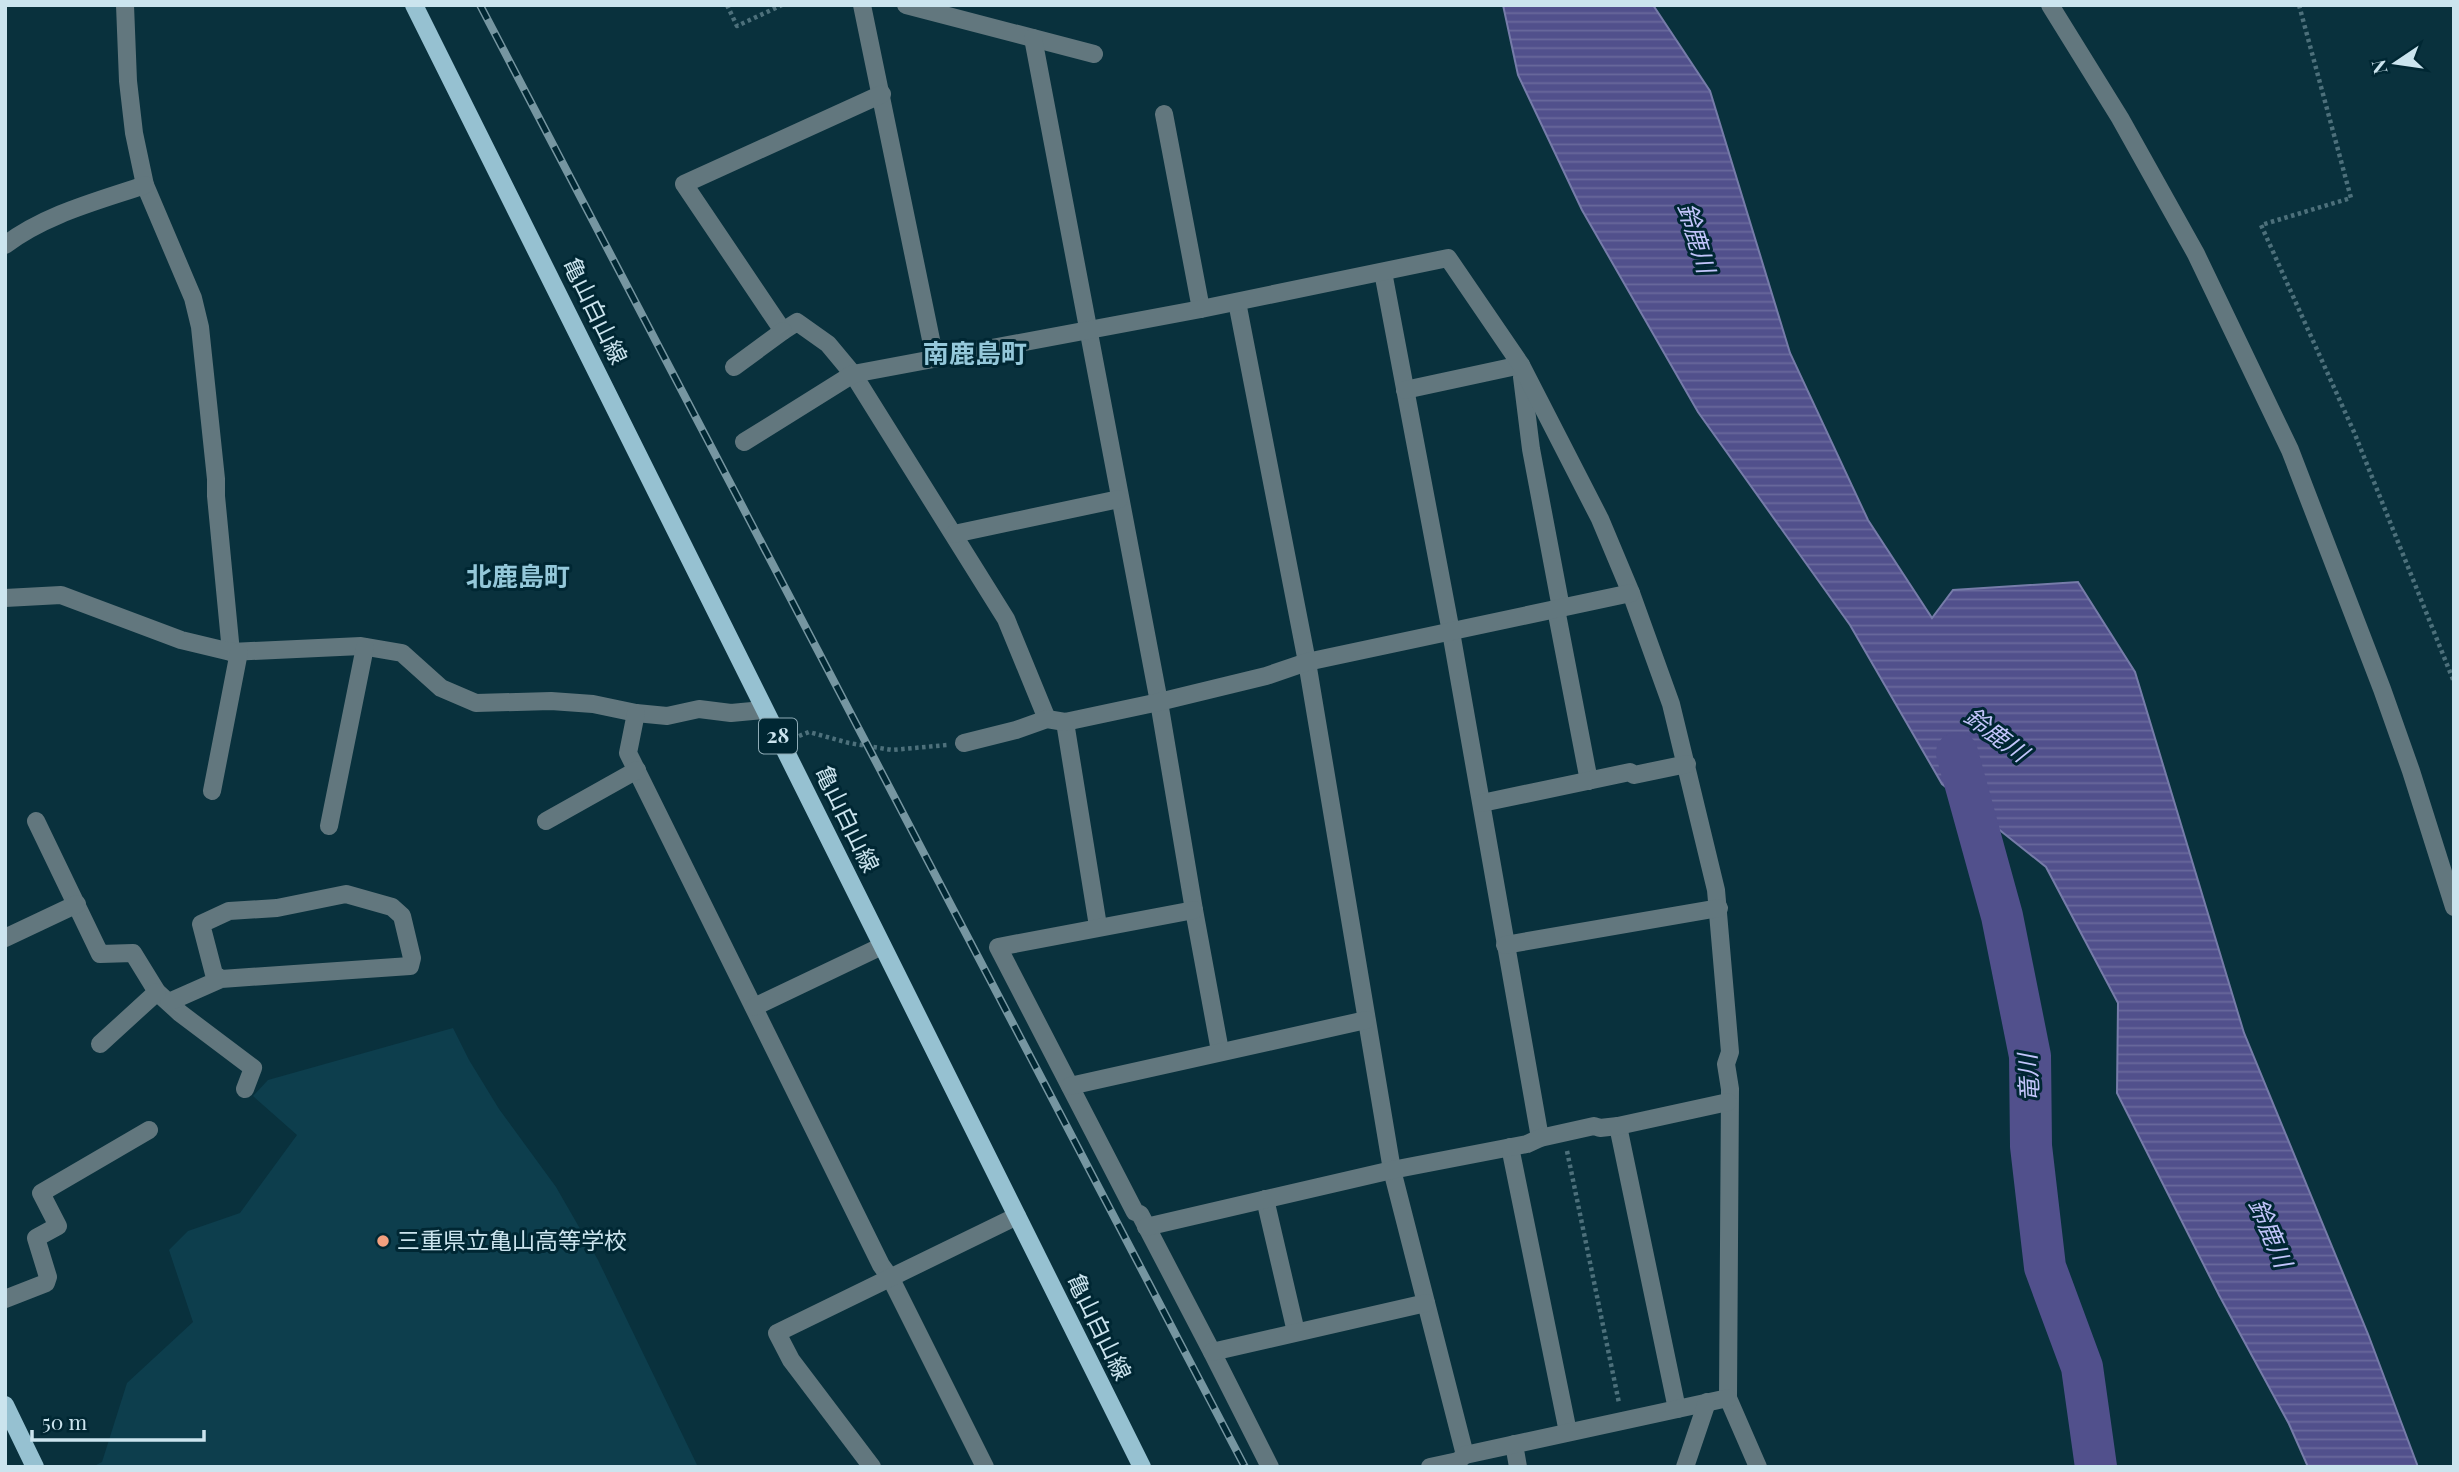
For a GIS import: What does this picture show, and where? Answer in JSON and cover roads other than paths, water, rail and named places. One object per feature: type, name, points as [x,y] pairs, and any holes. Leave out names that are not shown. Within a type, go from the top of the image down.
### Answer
[{"type":"main road","name":"亀山白山線","points":[[414,5],[1142,1467]]},
{"type":"main road","points":[[5,1405],[35,1467]]},
{"type":"street","points":[[125,5],[128,82],[134,133],[145,185],[193,298],[200,327],[235,652],[212,791]]},
{"type":"street","points":[[862,5],[935,359]]},
{"type":"street","points":[[906,5],[1094,54]]},
{"type":"street","points":[[2050,5],[2120,118],[2196,254],[2290,450],[2386,701],[2454,907]]},
{"type":"street","points":[[1033,38],[1159,702],[1220,1051]]},
{"type":"street","points":[[783,331],[684,184],[881,93]]},
{"type":"street","points":[[1164,114],[1202,309]]},
{"type":"street","points":[[5,245],[62,214],[145,185]]},
{"type":"street","points":[[744,442],[853,374],[1202,309],[1448,258],[1521,365],[1600,519],[1631,593],[1671,704],[1687,764],[1719,908],[1730,1052],[1726,1064],[1730,1089],[1728,1398],[1758,1467]]},
{"type":"street","points":[[1382,272],[1451,632],[1540,1138]]},
{"type":"street","points":[[1237,302],[1307,662],[1392,1170],[1465,1455]]},
{"type":"street","points":[[734,367],[797,322],[828,344],[853,374],[1006,619],[1047,719]]},
{"type":"street","points":[[1405,390],[1521,365]]},
{"type":"street","points":[[1521,365],[1531,449],[1589,781]]},
{"type":"street","points":[[954,534],[1119,499]]},
{"type":"street","points":[[964,743],[1047,719],[1065,722],[1159,702],[1266,676],[1307,662],[1631,593]]},
{"type":"street","points":[[5,598],[61,596],[181,640],[235,652],[365,647],[402,653],[441,688],[476,703],[551,701],[593,704],[667,716],[699,709],[732,713],[763,710]]},
{"type":"street","points":[[329,826],[365,647]]},
{"type":"street","points":[[636,713],[628,753],[881,1265],[891,1279],[985,1467]]},
{"type":"street","points":[[1065,722],[1098,926]]},
{"type":"street","points":[[1482,803],[1630,772],[1634,775],[1687,764]]},
{"type":"street","points":[[546,821],[637,770]]},
{"type":"street","points":[[36,821],[100,954],[133,953],[163,997],[253,1068],[245,1089]]},
{"type":"street","points":[[100,1044],[163,997],[221,979],[410,966],[412,958],[402,916],[391,907],[346,894],[277,908],[229,911],[201,923],[214,974],[221,979]]},
{"type":"street","points":[[5,938],[77,904]]},
{"type":"street","points":[[1505,945],[1719,908]]},
{"type":"street","points":[[1194,910],[998,947],[1270,1467]]},
{"type":"street","points":[[754,1007],[882,946]]},
{"type":"street","points":[[1070,1086],[1366,1020]]},
{"type":"street","points":[[1146,1227],[1594,1126],[1618,1126],[1728,1102]]},
{"type":"street","points":[[1618,1126],[1677,1409]]},
{"type":"street","points":[[5,1299],[46,1283],[48,1277],[36,1238],[58,1226],[41,1193],[149,1130]]},
{"type":"street","points":[[1510,1147],[1568,1432]]},
{"type":"street","points":[[1265,1199],[1296,1332]]},
{"type":"street","points":[[872,1467],[791,1360],[777,1333],[1017,1216]]},
{"type":"street","points":[[1212,1352],[1426,1303]]},
{"type":"street","points":[[1430,1467],[1458,1461],[1465,1455],[1728,1398]]},
{"type":"street","points":[[1685,1467],[1707,1402]]},
{"type":"street","points":[[1514,1444],[1518,1467]]},
{"type":"water","name":"鈴鹿川","points":[[1503,5],[1653,5],[1710,91],[1790,353],[1868,520],[1932,618],[1953,590],[2078,582],[2135,672],[2244,1033],[2368,1334],[2418,1467],[2308,1467],[2289,1424],[2219,1295],[2117,1093],[2118,1003],[2046,867],[1942,784],[1850,625],[1698,412],[1582,210],[1518,75]]},
{"type":"waterway","name":"竜川","points":[[1957,753],[2002,916],[2030,1056],[2031,1146],[2045,1267],[2082,1367],[2096,1467]]},
{"type":"railway","points":[[480,5],[1245,1467]]},
{"type":"place","name":"三重県立亀山高等学校","points":[[383,1241]]},
{"type":"district","name":"南鹿島町","points":[[975,354]]},
{"type":"district","name":"北鹿島町","points":[[518,577]]}]
